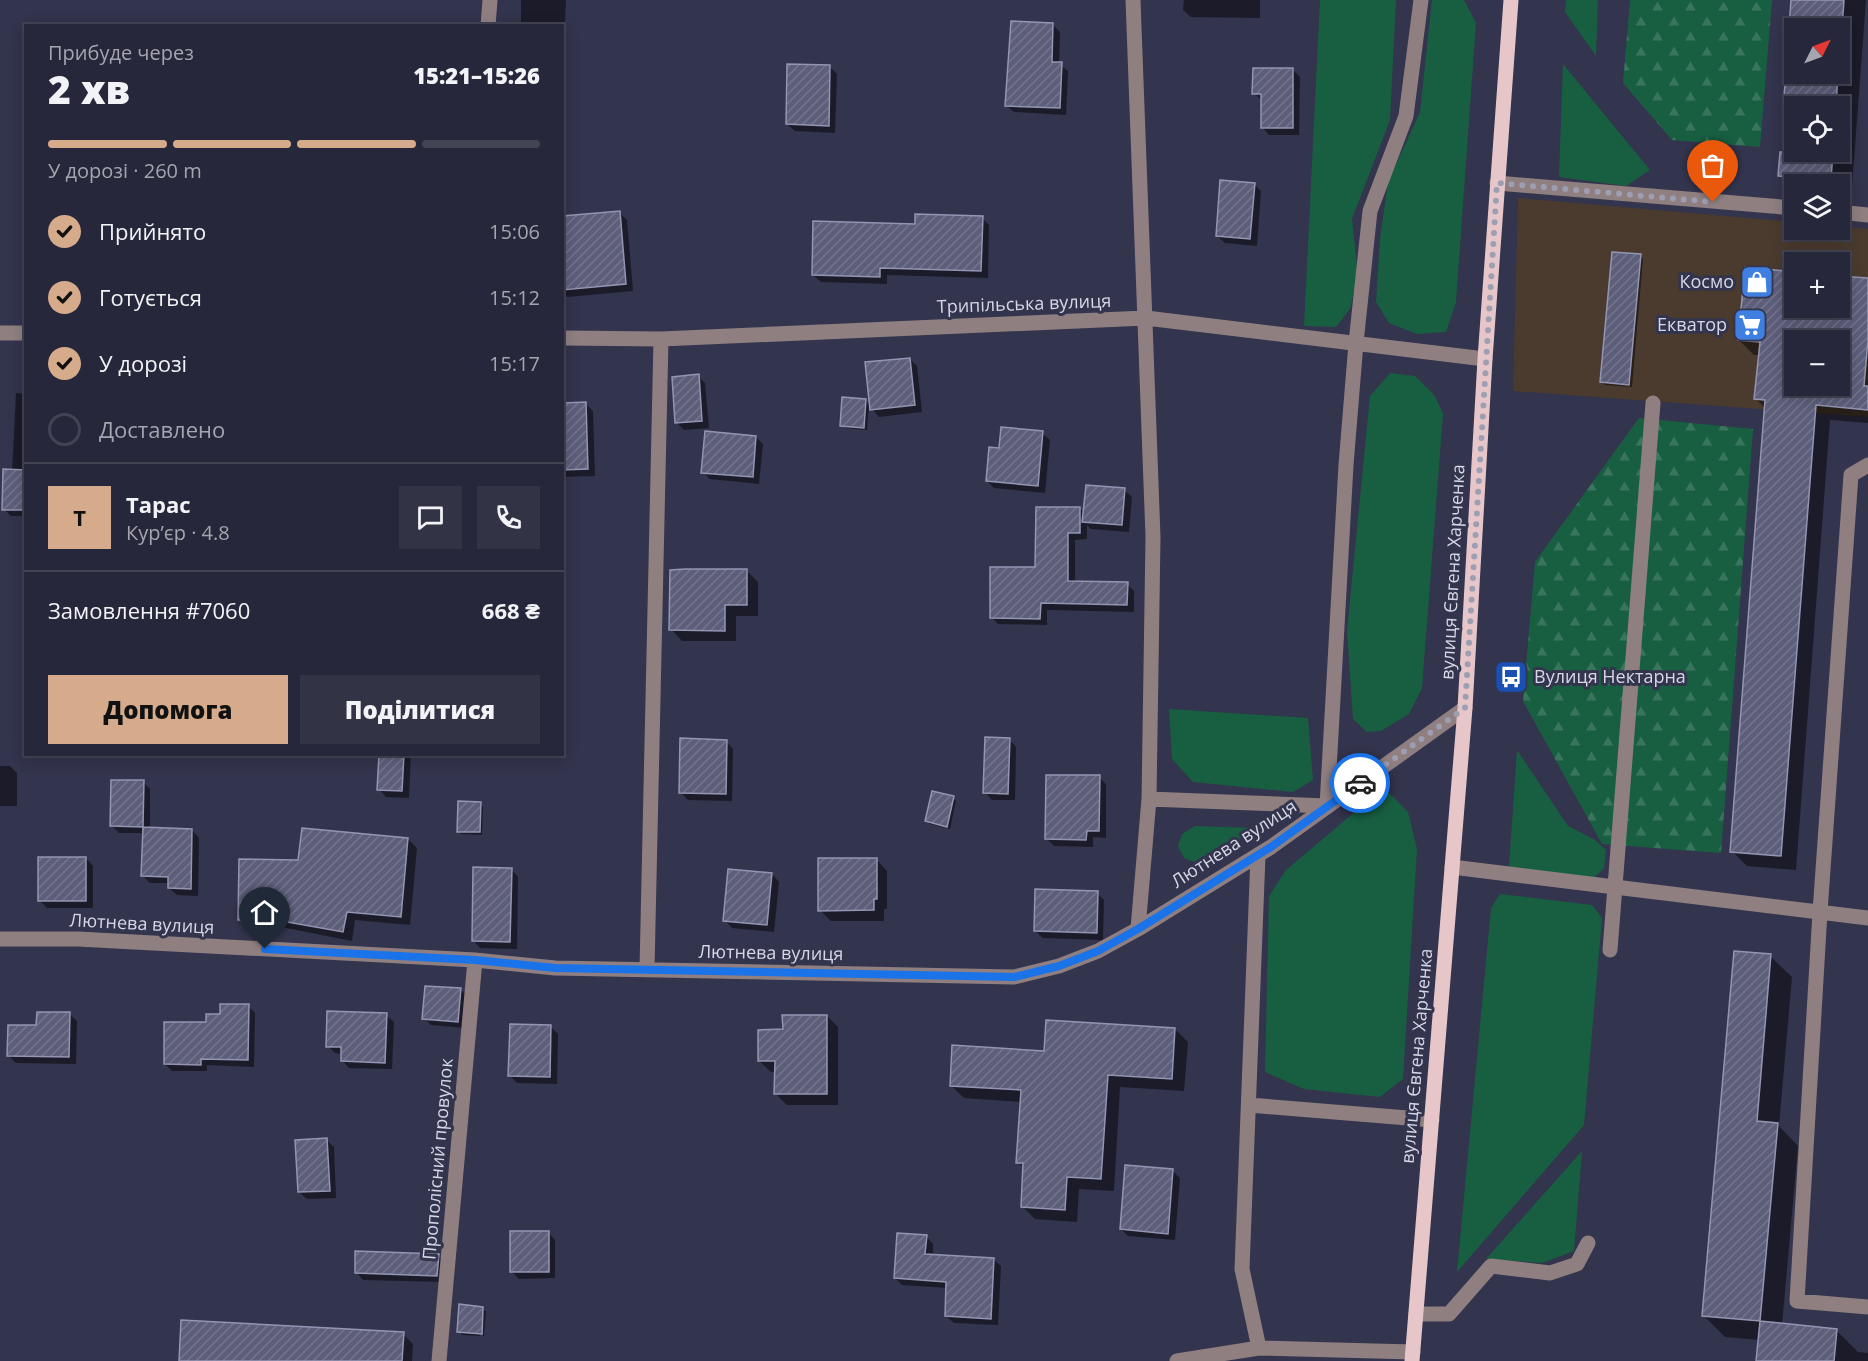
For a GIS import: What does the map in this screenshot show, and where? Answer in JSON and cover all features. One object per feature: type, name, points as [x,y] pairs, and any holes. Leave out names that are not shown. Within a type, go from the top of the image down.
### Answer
[{"type":"main road","name":"вулиця Євгена Харченка","points":[[1413,1356],[1465,708],[1485,359],[1511,0]]},
{"type":"street","points":[[488,24],[490,0]]},
{"type":"street","points":[[1133,0],[1153,537],[1149,799],[1138,929]]},
{"type":"street","points":[[1149,799],[1327,806],[1346,476],[1356,343],[1370,211],[1406,116],[1421,0]]},
{"type":"street","points":[[1497,183],[1784,207]]},
{"type":"street","points":[[1850,211],[1868,210]]},
{"type":"street","name":"Трипільська вулиця","points":[[564,338],[661,339],[1146,318],[1485,359]]},
{"type":"street","points":[[0,333],[24,333]]},
{"type":"street","points":[[647,969],[661,339]]},
{"type":"street","points":[[1610,950],[1653,403]]},
{"type":"street","points":[[1868,465],[1851,475],[1820,912],[1797,1301],[1868,1307]]},
{"type":"street","name":"Лютнева вулиця","points":[[0,939],[78,939],[475,960],[555,968],[1014,977],[1059,966],[1098,951],[1138,929],[1258,855],[1465,708]]},
{"type":"street","points":[[1258,855],[1242,1269],[1259,1348]]},
{"type":"street","points":[[1452,867],[1868,918]]},
{"type":"street","name":"Прополісний провулок","points":[[439,1361],[475,960]]},
{"type":"street","points":[[1249,1105],[1432,1120]]},
{"type":"street","points":[[1416,1314],[1449,1314],[1491,1266],[1550,1273],[1577,1264],[1588,1243]]},
{"type":"street","points":[[1177,1361],[1259,1348],[1413,1356]]},
{"type":"shaded area","points":[[1518,198],[1784,221],[1784,240],[1850,240],[1850,227],[1868,229],[1868,417],[1513,391]]},
{"type":"green space","points":[[1320,0],[1396,0],[1390,120],[1352,219],[1358,276],[1350,309],[1336,327],[1304,326]]},
{"type":"green space","points":[[1432,0],[1464,0],[1476,23],[1456,302],[1446,332],[1417,334],[1389,323],[1376,302],[1380,239],[1388,182],[1420,112]]},
{"type":"green space","points":[[1566,0],[1598,0],[1596,56],[1565,12]]},
{"type":"green space","points":[[1630,0],[1772,0],[1760,147],[1672,140],[1623,83]]},
{"type":"green space","points":[[1563,64],[1650,170],[1626,186],[1559,177]]},
{"type":"green space","points":[[1390,373],[1415,376],[1435,396],[1443,414],[1422,688],[1409,714],[1381,731],[1367,732],[1353,719],[1347,631],[1370,396]]},
{"type":"green space","points":[[1639,418],[1753,429],[1721,853],[1602,844],[1523,701],[1535,562]]},
{"type":"green space","points":[[1169,709],[1308,718],[1313,780],[1293,792],[1193,782],[1172,759]]},
{"type":"green space","points":[[1517,750],[1568,826],[1595,840],[1606,850],[1604,868],[1593,879],[1509,867]]},
{"type":"green space","points":[[1389,793],[1408,812],[1417,849],[1403,1079],[1380,1097],[1304,1089],[1265,1072],[1269,896],[1286,870],[1375,795]]},
{"type":"green space","points":[[1195,826],[1255,828],[1207,863],[1197,863],[1184,858],[1178,846],[1182,834]]},
{"type":"green space","points":[[1500,894],[1592,905],[1602,918],[1584,1125],[1457,1272],[1491,908]]},
{"type":"green space","points":[[1582,1151],[1574,1251],[1542,1263],[1486,1259]]},
{"type":"building","points":[[1791,0],[1844,0],[1843,18],[1790,18]]},
{"type":"building","points":[[1011,21],[1053,23],[1052,62],[1062,62],[1060,108],[1005,106]]},
{"type":"building","points":[[787,64],[830,65],[829,126],[786,124]]},
{"type":"building","points":[[1253,68],[1293,68],[1293,128],[1261,128],[1261,94],[1252,94]]},
{"type":"building","points":[[1785,84],[1837,84],[1837,96],[1784,96],[1783,106]]},
{"type":"building","points":[[1780,152],[1784,152],[1784,162],[1832,162],[1831,174],[1778,176]]},
{"type":"building","points":[[1220,180],[1255,183],[1250,239],[1216,236]]},
{"type":"building","points":[[620,211],[626,284],[564,290],[564,216]]},
{"type":"building","points":[[915,214],[983,216],[981,271],[880,268],[880,277],[812,275],[813,221],[915,224]]},
{"type":"building","points":[[1612,252],[1641,254],[1629,385],[1600,382]]},
{"type":"building","points":[[1745,267],[1784,271],[1784,318],[1850,318],[1850,277],[1868,278],[1868,340],[1864,386],[1868,386],[1868,410],[1816,405],[1781,856],[1730,852],[1765,400],[1754,399],[1760,342],[1738,340]]},
{"type":"building","points":[[910,358],[915,405],[870,410],[865,362]]},
{"type":"building","points":[[699,374],[702,421],[675,423],[672,377]]},
{"type":"building","points":[[842,397],[866,399],[864,428],[840,426]]},
{"type":"building","points":[[586,402],[588,469],[564,470],[564,403]]},
{"type":"building","points":[[1001,427],[1043,431],[1038,486],[986,481],[989,447],[999,448]]},
{"type":"building","points":[[705,431],[756,436],[753,477],[701,473]]},
{"type":"building","points":[[3,469],[24,470],[24,510],[2,510]]},
{"type":"building","points":[[1086,485],[1125,488],[1122,525],[1082,522]]},
{"type":"building","points":[[1036,507],[1080,507],[1080,533],[1068,533],[1068,581],[1128,582],[1127,605],[1041,603],[1040,619],[990,618],[990,567],[1035,567]]},
{"type":"building","points":[[747,569],[747,605],[725,605],[725,631],[669,630],[670,570]]},
{"type":"building","points":[[985,737],[1010,738],[1008,794],[983,793]]},
{"type":"building","points":[[680,738],[727,740],[726,794],[679,793]]},
{"type":"building","points":[[379,756],[404,756],[402,791],[377,790]]},
{"type":"building","points":[[1046,775],[1100,775],[1099,831],[1087,831],[1086,840],[1045,839]]},
{"type":"building","points":[[111,780],[144,780],[143,827],[110,826]]},
{"type":"building","points":[[932,791],[954,796],[947,827],[925,821]]},
{"type":"building","points":[[458,801],[481,802],[480,832],[457,832]]},
{"type":"building","points":[[143,827],[192,829],[191,889],[168,888],[168,877],[141,876]]},
{"type":"building","points":[[302,828],[408,838],[401,917],[347,912],[343,932],[276,920],[238,920],[239,859],[298,860]]},
{"type":"building","points":[[38,857],[86,857],[86,901],[38,901]]},
{"type":"building","points":[[818,858],[877,858],[877,899],[874,899],[874,910],[818,911]]},
{"type":"building","points":[[473,867],[512,868],[510,942],[472,941]]},
{"type":"building","points":[[728,869],[772,873],[767,925],[723,921]]},
{"type":"building","points":[[1035,889],[1098,891],[1097,933],[1034,931]]},
{"type":"building","points":[[1734,951],[1771,954],[1757,1121],[1778,1123],[1760,1321],[1702,1316]]},
{"type":"building","points":[[425,986],[461,988],[458,1022],[422,1019]]},
{"type":"building","points":[[220,1004],[249,1004],[248,1060],[201,1059],[201,1065],[164,1064],[164,1022],[206,1022],[206,1014],[220,1014]]},
{"type":"building","points":[[327,1011],[387,1013],[385,1063],[341,1061],[341,1047],[326,1047]]},
{"type":"building","points":[[37,1012],[70,1012],[69,1057],[7,1056],[8,1025],[36,1025]]},
{"type":"building","points":[[782,1015],[827,1015],[827,1094],[774,1094],[775,1061],[758,1061],[758,1030],[783,1029]]},
{"type":"building","points":[[1046,1020],[1175,1028],[1172,1079],[1108,1075],[1101,1179],[1067,1177],[1065,1210],[1021,1207],[1023,1163],[1016,1163],[1021,1090],[950,1086],[952,1045],[1044,1051]]},
{"type":"building","points":[[510,1024],[551,1025],[550,1077],[508,1076]]},
{"type":"building","points":[[327,1138],[330,1191],[298,1192],[295,1140]]},
{"type":"building","points":[[1125,1165],[1173,1169],[1168,1234],[1120,1229]]},
{"type":"building","points":[[510,1231],[549,1231],[549,1272],[510,1272]]},
{"type":"building","points":[[897,1233],[927,1235],[925,1254],[994,1258],[991,1319],[945,1316],[946,1282],[894,1278]]},
{"type":"building","points":[[355,1251],[439,1254],[437,1276],[355,1273]]},
{"type":"building","points":[[459,1304],[483,1307],[482,1334],[457,1332]]},
{"type":"building","points":[[181,1320],[404,1332],[402,1361],[179,1361]]},
{"type":"building","points":[[1760,1321],[1837,1329],[1834,1361],[1756,1361]]},
{"type":"way so far","points":[[1360,783],[1465,708],[1497,183],[1713,202]]},
{"type":"place","name":"Космо","points":[[1757,282]]},
{"type":"place","name":"Екватор","points":[[1750,325]]},
{"type":"place","name":"Вулиця Нектарна","points":[[1511,677]]},
{"type":"route","points":[[265,949],[475,960],[555,968],[1014,977],[1059,966],[1098,951],[1138,929],[1271,847],[1360,783]]}]
